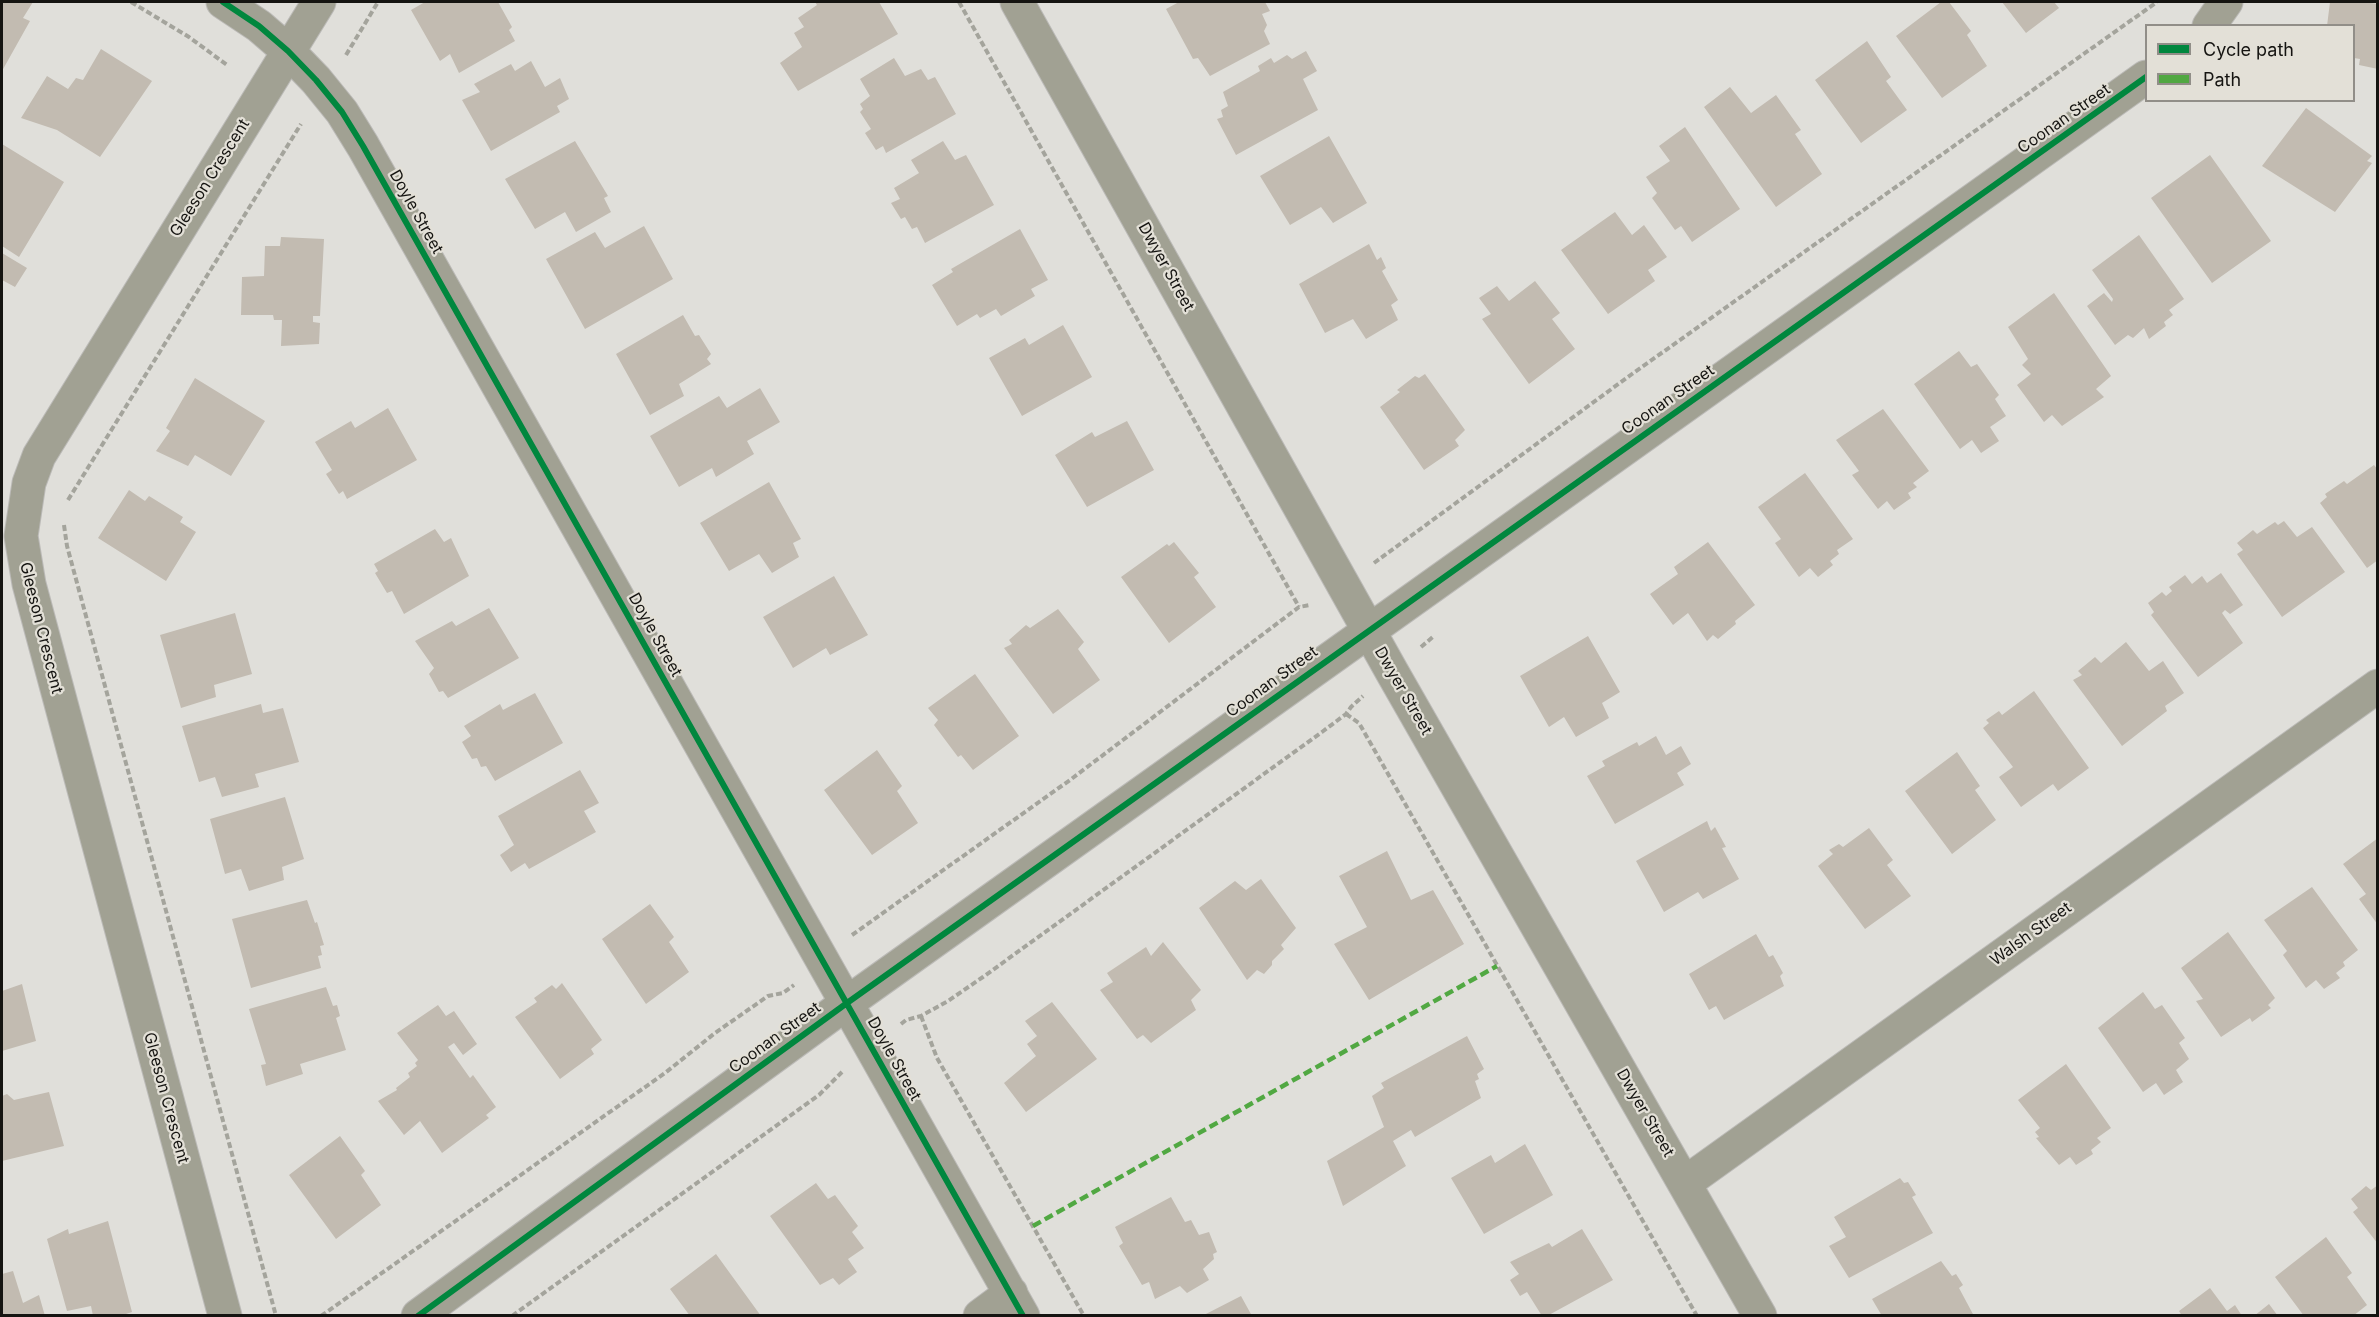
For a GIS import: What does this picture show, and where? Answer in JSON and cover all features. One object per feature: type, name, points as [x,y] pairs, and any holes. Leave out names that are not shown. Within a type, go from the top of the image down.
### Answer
[{"type":"street","name":"Doyle Street","points":[[223,2],[259,26],[288,51],[324,89],[342,112],[363,146],[1017,1304]]},
{"type":"street","name":"Gleeson Crescent","points":[[225,1316],[28,584],[21,536],[29,483],[39,456],[319,2]]},
{"type":"street","name":"Dwyer Street","points":[[1017,2],[1368,630],[1760,1316]]},
{"type":"street","points":[[2210,24],[2226,2]]},
{"type":"street","name":"Coonan Street","points":[[418,1316],[847,1003],[2145,78]]},
{"type":"street","name":"Walsh Street","points":[[1685,1183],[2378,686]]},
{"type":"street","points":[[980,1316],[1017,1304]]},
{"type":"path","points":[[131,2],[189,37],[227,65]]},
{"type":"path","points":[[66,504],[378,2]]},
{"type":"path","points":[[959,2],[1299,607]]},
{"type":"path","points":[[1310,605],[1382,558],[1632,374],[2157,2]]},
{"type":"path","points":[[64,523],[67,546],[276,1316]]},
{"type":"path","points":[[512,1316],[819,1095],[833,1079],[906,1020],[921,1016],[948,1001],[983,977],[1346,714],[1351,706],[1441,629]]},
{"type":"path","points":[[1346,714],[1359,723],[1697,1316]]},
{"type":"path","points":[[921,1016],[937,1058],[1084,1316]]},
{"type":"building","points":[[2,2],[33,2],[23,18],[30,21],[2,71]]},
{"type":"building","points":[[425,2],[498,2],[512,27],[509,30],[515,41],[459,73],[450,54],[440,61],[411,10]]},
{"type":"building","points":[[815,2],[879,2],[898,34],[798,91],[780,63],[802,47],[794,33],[804,27],[798,18],[817,5]]},
{"type":"building","points":[[1179,2],[1265,2],[1270,11],[1262,14],[1267,25],[1264,31],[1270,44],[1210,76],[1198,58],[1193,59],[1166,9]]},
{"type":"building","points":[[1941,2],[1949,2],[1971,31],[1967,35],[1987,66],[1942,98],[1896,36]]},
{"type":"building","points":[[2002,2],[2054,2],[2059,8],[2026,33]]},
{"type":"building","points":[[2330,2],[2378,4],[2378,69],[2359,65],[2360,59],[2355,58],[2355,24],[2327,24]]},
{"type":"building","points":[[1867,41],[1891,77],[1886,81],[1907,110],[1861,143],[1815,80]]},
{"type":"building","points":[[101,49],[152,81],[100,157],[57,130],[21,118],[47,76],[68,89],[76,78],[83,80]]},
{"type":"building","points":[[1306,51],[1317,71],[1303,79],[1318,110],[1236,155],[1217,119],[1223,117],[1221,110],[1228,106],[1223,92],[1260,71],[1258,66],[1271,58],[1274,63],[1287,55],[1292,59]]},
{"type":"building","points":[[894,58],[905,76],[921,69],[928,80],[935,77],[956,114],[886,153],[883,146],[876,150],[865,133],[871,129],[860,112],[863,109],[860,104],[870,96],[860,79]]},
{"type":"building","points":[[531,61],[545,87],[560,78],[569,99],[557,106],[560,112],[491,151],[462,100],[480,92],[474,84],[511,64],[515,71]]},
{"type":"building","points":[[1730,87],[1751,113],[1776,95],[1801,130],[1795,134],[1822,174],[1776,207],[1704,107]]},
{"type":"building","points":[[2306,108],[2372,156],[2367,161],[2372,163],[2335,212],[2262,166]]},
{"type":"building","points":[[1685,127],[1740,209],[1692,242],[1681,226],[1675,230],[1652,198],[1657,193],[1646,177],[1670,161],[1659,146]]},
{"type":"building","points":[[1329,136],[1367,203],[1333,223],[1321,207],[1290,225],[1260,176]]},
{"type":"building","points":[[575,141],[608,196],[604,198],[611,212],[576,232],[565,212],[535,229],[505,179]]},
{"type":"building","points":[[943,141],[955,160],[966,155],[994,205],[925,243],[917,227],[912,229],[905,217],[901,219],[891,203],[900,199],[894,188],[919,173],[911,160]]},
{"type":"building","points":[[2,144],[64,182],[19,257],[2,246]]},
{"type":"building","points":[[2210,155],[2271,241],[2212,283],[2151,198]]},
{"type":"building","points":[[1615,212],[1632,235],[1644,225],[1667,257],[1648,270],[1655,281],[1608,314],[1561,250]]},
{"type":"building","points":[[644,226],[673,279],[585,329],[546,259],[595,232],[605,248]]},
{"type":"building","points":[[1020,229],[1048,280],[1031,289],[1035,296],[1001,316],[996,309],[980,318],[977,314],[957,326],[932,285],[953,272],[951,269]]},
{"type":"building","points":[[2139,235],[2184,299],[2169,310],[2173,315],[2164,322],[2166,326],[2149,339],[2144,328],[2133,338],[2128,335],[2115,345],[2087,306],[2104,293],[2112,302],[2113,299],[2092,270]]},
{"type":"building","points":[[281,237],[324,239],[320,316],[313,316],[313,322],[320,323],[319,344],[281,346],[282,320],[274,320],[273,315],[241,315],[242,277],[264,276],[265,246],[280,246]]},
{"type":"building","points":[[1369,244],[1377,260],[1381,257],[1386,268],[1382,271],[1398,300],[1391,305],[1398,320],[1366,339],[1353,319],[1325,333],[1299,284]]},
{"type":"building","points":[[2,253],[27,268],[15,287],[2,280]]},
{"type":"building","points":[[1535,281],[1560,313],[1552,319],[1575,349],[1529,384],[1482,319],[1491,314],[1479,298],[1497,286],[1509,301]]},
{"type":"building","points":[[2054,293],[2111,376],[2096,389],[2104,397],[2062,426],[2052,415],[2044,422],[2017,385],[2031,374],[2022,365],[2028,359],[2008,327]]},
{"type":"building","points":[[683,315],[695,336],[699,335],[711,354],[707,359],[711,364],[679,384],[684,396],[650,415],[616,354]]},
{"type":"building","points":[[1063,325],[1092,377],[1022,416],[989,358],[1025,338],[1029,345]]},
{"type":"building","points":[[1959,351],[1971,367],[1977,364],[1999,395],[1995,399],[2006,416],[1990,427],[1999,441],[1981,453],[1972,440],[1960,449],[1914,384]]},
{"type":"building","points":[[1425,374],[1465,430],[1455,440],[1459,446],[1424,470],[1380,407],[1400,392],[1397,390],[1415,376],[1419,378]]},
{"type":"building","points":[[195,378],[265,421],[231,476],[195,455],[188,466],[156,451],[170,431],[166,428]]},
{"type":"building","points":[[760,388],[780,422],[747,441],[754,454],[716,477],[712,468],[679,487],[650,436],[719,396],[727,408]]},
{"type":"building","points":[[388,408],[417,460],[347,499],[343,491],[339,494],[326,474],[332,470],[315,442],[351,421],[355,428]]},
{"type":"building","points":[[1883,409],[1929,471],[1913,483],[1917,487],[1908,493],[1911,498],[1894,510],[1887,501],[1878,509],[1852,475],[1859,471],[1836,440]]},
{"type":"building","points":[[1127,421],[1154,470],[1087,507],[1055,455],[1092,432],[1095,437]]},
{"type":"building","points":[[2374,465],[2378,470],[2378,560],[2367,568],[2320,503],[2327,497],[2325,494],[2344,481],[2347,484]]},
{"type":"building","points":[[1805,473],[1853,539],[1837,550],[1839,554],[1830,561],[1833,565],[1818,577],[1810,568],[1799,577],[1775,543],[1781,539],[1758,507]]},
{"type":"building","points":[[769,482],[801,539],[793,543],[799,557],[772,573],[759,554],[729,571],[700,523]]},
{"type":"building","points":[[129,490],[145,501],[149,496],[183,517],[180,522],[196,532],[166,581],[98,538]]},
{"type":"building","points":[[2284,521],[2297,537],[2312,527],[2345,572],[2282,617],[2237,554],[2243,550],[2237,543],[2253,530],[2257,534],[2275,522],[2278,525]]},
{"type":"building","points":[[435,529],[444,542],[451,538],[469,576],[404,614],[392,591],[387,593],[375,573],[378,571],[374,564]]},
{"type":"building","points":[[1174,542],[1199,573],[1194,577],[1216,607],[1169,643],[1121,577],[1167,544],[1169,546]]},
{"type":"building","points":[[1708,542],[1755,605],[1718,639],[1713,635],[1707,641],[1688,613],[1673,625],[1650,594],[1678,574],[1674,567]]},
{"type":"building","points":[[2221,573],[2243,605],[2230,614],[2225,610],[2222,613],[2243,643],[2198,677],[2151,615],[2154,612],[2148,603],[2162,592],[2166,596],[2172,591],[2169,587],[2185,575],[2192,584],[2202,576],[2207,583]]},
{"type":"building","points":[[834,576],[868,635],[830,655],[826,648],[793,668],[763,617]]},
{"type":"building","points":[[489,608],[519,658],[448,698],[443,691],[439,692],[429,674],[434,668],[415,641],[452,621],[456,626]]},
{"type":"building","points":[[1058,609],[1084,642],[1078,649],[1100,680],[1053,714],[1004,648],[1012,644],[1009,640],[1026,625],[1030,628]]},
{"type":"building","points":[[235,613],[252,674],[214,685],[216,697],[181,708],[160,635]]},
{"type":"building","points":[[1588,636],[1620,692],[1602,703],[1609,718],[1576,737],[1564,717],[1549,727],[1520,676]]},
{"type":"building","points":[[2126,642],[2149,671],[2163,661],[2184,693],[2165,706],[2167,711],[2122,746],[2073,680],[2082,675],[2078,671],[2095,657],[2101,663]]},
{"type":"building","points":[[975,674],[1019,736],[973,770],[961,755],[958,757],[934,725],[938,720],[928,708]]},
{"type":"building","points":[[2034,691],[2089,768],[2058,791],[2053,784],[2021,807],[1999,777],[2013,767],[1983,728],[1989,723],[1986,720],[1999,711],[2002,715]]},
{"type":"building","points":[[535,693],[563,743],[495,781],[486,766],[481,767],[477,758],[472,759],[462,742],[471,736],[464,726],[500,704],[503,710]]},
{"type":"building","points":[[261,704],[263,713],[283,708],[299,762],[255,774],[259,787],[222,797],[215,777],[199,782],[182,726]]},
{"type":"building","points":[[1656,736],[1666,755],[1681,746],[1691,764],[1677,773],[1684,785],[1615,824],[1587,776],[1605,766],[1602,761],[1637,742],[1639,746]]},
{"type":"building","points":[[877,750],[902,786],[897,791],[918,823],[872,855],[824,790]]},
{"type":"building","points":[[1957,752],[1980,786],[1975,790],[1996,820],[1952,854],[1905,791]]},
{"type":"building","points":[[580,770],[599,803],[584,811],[596,832],[529,869],[525,863],[511,872],[500,855],[514,845],[498,816]]},
{"type":"building","points":[[285,797],[304,859],[282,867],[284,880],[249,891],[241,869],[225,874],[210,819]]},
{"type":"building","points":[[1707,821],[1711,831],[1715,827],[1726,847],[1722,848],[1739,879],[1703,899],[1698,892],[1664,912],[1636,861]]},
{"type":"building","points":[[1869,828],[1893,860],[1887,865],[1911,896],[1865,929],[1818,866],[1833,854],[1829,850],[1839,844],[1843,847]]},
{"type":"building","points":[[2378,838],[2378,925],[2359,899],[2366,894],[2343,864]]},
{"type":"building","points":[[1387,851],[1411,900],[1433,890],[1464,944],[1369,1000],[1334,944],[1367,927],[1339,876]]},
{"type":"building","points":[[1261,879],[1296,928],[1281,945],[1284,949],[1272,961],[1272,965],[1264,974],[1257,970],[1247,980],[1199,908],[1235,881],[1246,890]]},
{"type":"building","points":[[2312,887],[2358,950],[2343,962],[2345,966],[2336,973],[2340,978],[2324,989],[2316,980],[2306,988],[2283,955],[2287,951],[2264,920]]},
{"type":"building","points":[[307,900],[324,945],[320,946],[322,955],[318,956],[321,968],[251,988],[232,919]]},
{"type":"building","points":[[650,904],[674,937],[669,942],[689,972],[646,1004],[602,939]]},
{"type":"building","points":[[2228,932],[2275,998],[2268,1005],[2271,1008],[2252,1022],[2250,1018],[2221,1037],[2196,1001],[2203,999],[2181,968]]},
{"type":"building","points":[[1756,934],[1769,957],[1773,955],[1783,973],[1780,976],[1784,986],[1724,1020],[1716,1006],[1709,1010],[1689,974]]},
{"type":"building","points":[[1163,942],[1201,990],[1191,1000],[1196,1010],[1151,1043],[1143,1035],[1137,1039],[1100,990],[1113,982],[1107,973],[1146,947],[1151,956]]},
{"type":"building","points":[[562,983],[602,1040],[591,1049],[594,1054],[560,1079],[515,1017],[537,1002],[534,998],[552,985],[556,989]]},
{"type":"building","points":[[22,984],[36,1041],[2,1051],[2,991]]},
{"type":"building","points":[[326,987],[333,1006],[337,1005],[340,1016],[336,1018],[346,1050],[300,1064],[303,1074],[266,1086],[261,1065],[266,1064],[249,1009]]},
{"type":"building","points":[[2143,992],[2155,1009],[2162,1005],[2185,1038],[2179,1043],[2189,1059],[2176,1070],[2183,1082],[2164,1095],[2156,1083],[2143,1092],[2098,1028]]},
{"type":"building","points":[[1052,1002],[1097,1059],[1026,1112],[1004,1083],[1036,1056],[1027,1044],[1037,1036],[1025,1021]]},
{"type":"building","points":[[438,1005],[446,1016],[454,1011],[477,1044],[463,1055],[454,1043],[448,1047],[470,1078],[473,1075],[496,1107],[486,1115],[489,1118],[442,1153],[420,1121],[404,1135],[378,1101],[397,1090],[396,1088],[410,1077],[408,1073],[417,1066],[415,1063],[418,1060],[397,1033]]},
{"type":"building","points":[[1467,1036],[1484,1069],[1477,1074],[1479,1079],[1475,1081],[1481,1098],[1415,1137],[1411,1130],[1393,1141],[1406,1166],[1343,1206],[1327,1161],[1384,1127],[1372,1096],[1384,1088],[1381,1083]]},
{"type":"building","points":[[2066,1064],[2111,1128],[2097,1138],[2101,1142],[2091,1150],[2093,1154],[2076,1165],[2070,1157],[2059,1165],[2036,1138],[2039,1137],[2035,1132],[2040,1128],[2018,1100]]},
{"type":"building","points":[[49,1092],[64,1146],[2,1161],[2,1096],[7,1094],[14,1100]]},
{"type":"building","points":[[340,1136],[365,1171],[361,1175],[381,1205],[336,1239],[289,1175]]},
{"type":"building","points":[[1525,1144],[1553,1195],[1484,1234],[1451,1178],[1491,1155],[1495,1163]]},
{"type":"building","points":[[1900,1178],[1904,1183],[1908,1182],[1916,1195],[1912,1197],[1933,1233],[1849,1278],[1829,1246],[1846,1237],[1834,1217]]},
{"type":"building","points":[[816,1183],[828,1199],[835,1195],[858,1226],[852,1232],[864,1248],[848,1259],[857,1272],[839,1285],[833,1278],[820,1285],[770,1216]]},
{"type":"building","points":[[2378,1185],[2378,1244],[2353,1212],[2358,1208],[2351,1199],[2366,1186],[2371,1190]]},
{"type":"building","points":[[1171,1197],[1185,1222],[1191,1220],[1199,1235],[1209,1232],[1217,1252],[1213,1254],[1214,1259],[1203,1269],[1209,1280],[1187,1293],[1180,1286],[1155,1299],[1149,1282],[1142,1285],[1119,1246],[1123,1243],[1115,1227]]},
{"type":"building","points":[[108,1221],[132,1312],[120,1316],[93,1316],[91,1306],[67,1311],[47,1239],[68,1229],[69,1234]]},
{"type":"building","points":[[1582,1229],[1613,1280],[1547,1316],[1542,1316],[1527,1292],[1520,1296],[1510,1280],[1519,1274],[1510,1262],[1549,1243],[1552,1247]]},
{"type":"building","points":[[2326,1237],[2352,1273],[2347,1277],[2367,1305],[2353,1316],[2304,1316],[2275,1277]]},
{"type":"building","points":[[716,1254],[761,1316],[690,1316],[670,1289]]},
{"type":"building","points":[[1941,1261],[1952,1276],[1956,1274],[1963,1285],[1959,1288],[1974,1316],[1882,1316],[1872,1299]]},
{"type":"building","points":[[13,1271],[23,1303],[39,1295],[45,1316],[2,1316],[2,1274]]},
{"type":"building","points":[[2210,1288],[2227,1311],[2235,1305],[2242,1316],[2182,1316],[2179,1311]]},
{"type":"building","points":[[1241,1296],[1252,1316],[1202,1316]]},
{"type":"building","points":[[2269,1304],[2278,1316],[2254,1316]]},
{"type":"marked path","points":[[1033,1226],[1497,966]]},
{"type":"cycle path","points":[[223,2],[259,26],[288,51],[342,112],[363,146],[1023,1316]]},
{"type":"cycle path","points":[[418,1316],[847,1003],[2145,78]]}]
